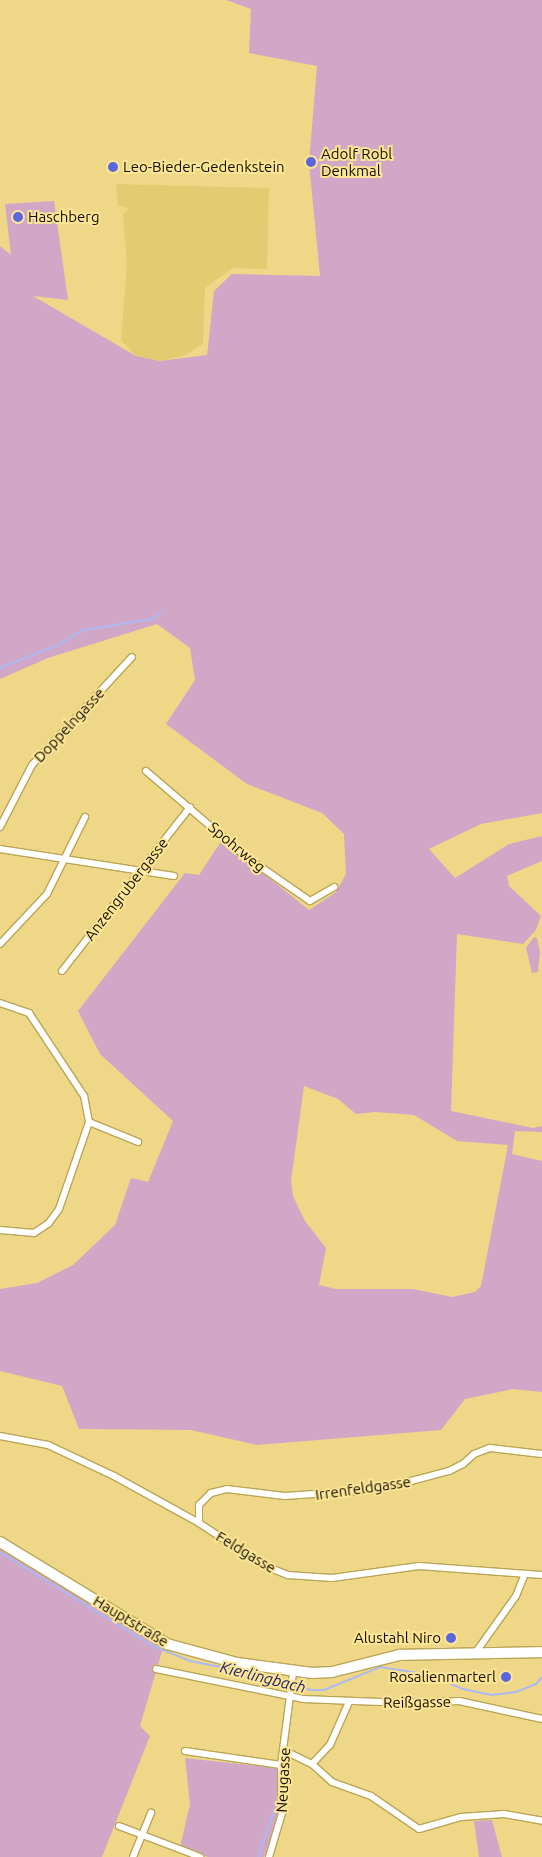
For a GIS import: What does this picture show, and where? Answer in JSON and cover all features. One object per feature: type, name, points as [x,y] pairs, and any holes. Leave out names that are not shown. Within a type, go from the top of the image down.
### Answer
[{"type":"main road","name":"Hauptstraße","points":[[0,1542],[168,1644],[217,1659],[294,1672],[332,1672],[389,1656],[451,1652],[542,1652]]},
{"type":"street","name":"Doppelngasse","points":[[0,827],[32,765],[132,657]]},
{"type":"street","name":"Spohrweg","points":[[146,771],[245,856],[310,901],[334,887]]},
{"type":"street","name":"Anzengrubergasse","points":[[62,970],[190,807]]},
{"type":"street","points":[[0,944],[47,894],[66,860],[85,817]]},
{"type":"street","points":[[0,849],[174,876]]},
{"type":"street","points":[[0,1002],[29,1013],[84,1096],[89,1122],[59,1209],[50,1223],[34,1232],[0,1230]]},
{"type":"street","points":[[89,1122],[138,1142]]},
{"type":"street","name":"Feldgasse","points":[[0,1436],[48,1445],[114,1476],[199,1523],[263,1565],[288,1575],[309,1579],[419,1566],[542,1575]]},
{"type":"street","name":"Irrenfeldgasse","points":[[199,1523],[199,1506],[211,1493],[227,1489],[285,1496],[358,1491],[396,1485],[450,1471],[463,1464],[474,1454],[490,1448],[542,1454]]},
{"type":"street","points":[[476,1652],[516,1596],[525,1574]]},
{"type":"street","name":"Reißgasse","points":[[156,1669],[291,1694],[349,1702],[459,1702],[542,1719]]},
{"type":"street","name":"Neugasse","points":[[269,1857],[282,1813],[281,1765],[294,1672]]},
{"type":"street","points":[[312,1764],[330,1745],[349,1702]]},
{"type":"street","points":[[284,1750],[312,1764],[332,1782],[371,1796],[419,1829],[469,1817],[504,1814],[542,1821]]},
{"type":"street","points":[[185,1751],[281,1765]]},
{"type":"street","points":[[133,1857],[142,1838],[150,1813]]},
{"type":"street","points":[[119,1826],[142,1838],[147,1836],[200,1857]]},
{"type":"shaded area","points":[[226,0],[542,0],[542,813],[481,824],[429,849],[455,878],[509,844],[542,836],[542,861],[507,876],[509,886],[541,916],[536,930],[523,944],[457,934],[451,1111],[533,1128],[542,1126],[542,1132],[515,1131],[512,1154],[542,1161],[542,1392],[513,1389],[465,1399],[441,1430],[257,1445],[191,1430],[79,1429],[62,1386],[0,1371],[0,1289],[37,1283],[73,1265],[115,1225],[131,1178],[148,1182],[173,1121],[100,1054],[78,1011],[185,873],[199,875],[222,840],[309,910],[336,892],[346,874],[344,834],[322,813],[247,784],[166,724],[195,680],[190,648],[157,624],[48,658],[0,679],[0,246],[11,255],[5,204],[54,201],[68,300],[33,296],[136,356],[160,361],[207,355],[214,291],[232,274],[320,276],[309,163],[317,66],[249,53],[251,9]],"holes":[[[304,1086],[338,1099],[356,1114],[375,1112],[414,1115],[457,1141],[508,1145],[481,1286],[475,1292],[452,1297],[413,1289],[336,1289],[319,1285],[326,1248],[305,1221],[293,1196],[291,1181]]]},
{"type":"shaded area","points":[[116,184],[269,188],[267,269],[233,268],[205,288],[203,344],[184,356],[160,361],[136,356],[121,340],[127,264],[123,214],[129,209],[118,205]]},
{"type":"shaded area","points":[[534,937],[537,938],[540,952],[538,972],[532,973],[526,948]]},
{"type":"shaded area","points":[[0,1549],[163,1648],[140,1726],[150,1736],[102,1857],[0,1857]]},
{"type":"shaded area","points":[[185,1758],[278,1768],[277,1818],[264,1857],[208,1857],[180,1847],[190,1804]]},
{"type":"shaded area","points":[[492,1820],[502,1857],[479,1857],[474,1821]]},
{"type":"waterway","points":[[0,668],[58,645],[84,630],[152,619],[161,613]]},
{"type":"waterway","name":"Kierlingbach","points":[[0,1552],[151,1645],[190,1661],[272,1677],[311,1690],[324,1690],[380,1667],[430,1675],[463,1689],[491,1695],[516,1692],[536,1684],[542,1677]]},
{"type":"waterway","points":[[258,1857],[274,1811]]},
{"type":"place","name":"Adolf Robl Denkmal","points":[[311,162]]},
{"type":"place","name":"Leo-Bieder-Gedenkstein","points":[[113,167]]},
{"type":"place","name":"Haschberg","points":[[18,217]]},
{"type":"place","name":"Alustahl Niro","points":[[451,1638]]},
{"type":"place","name":"Rosalienmarterl","points":[[506,1677]]}]
